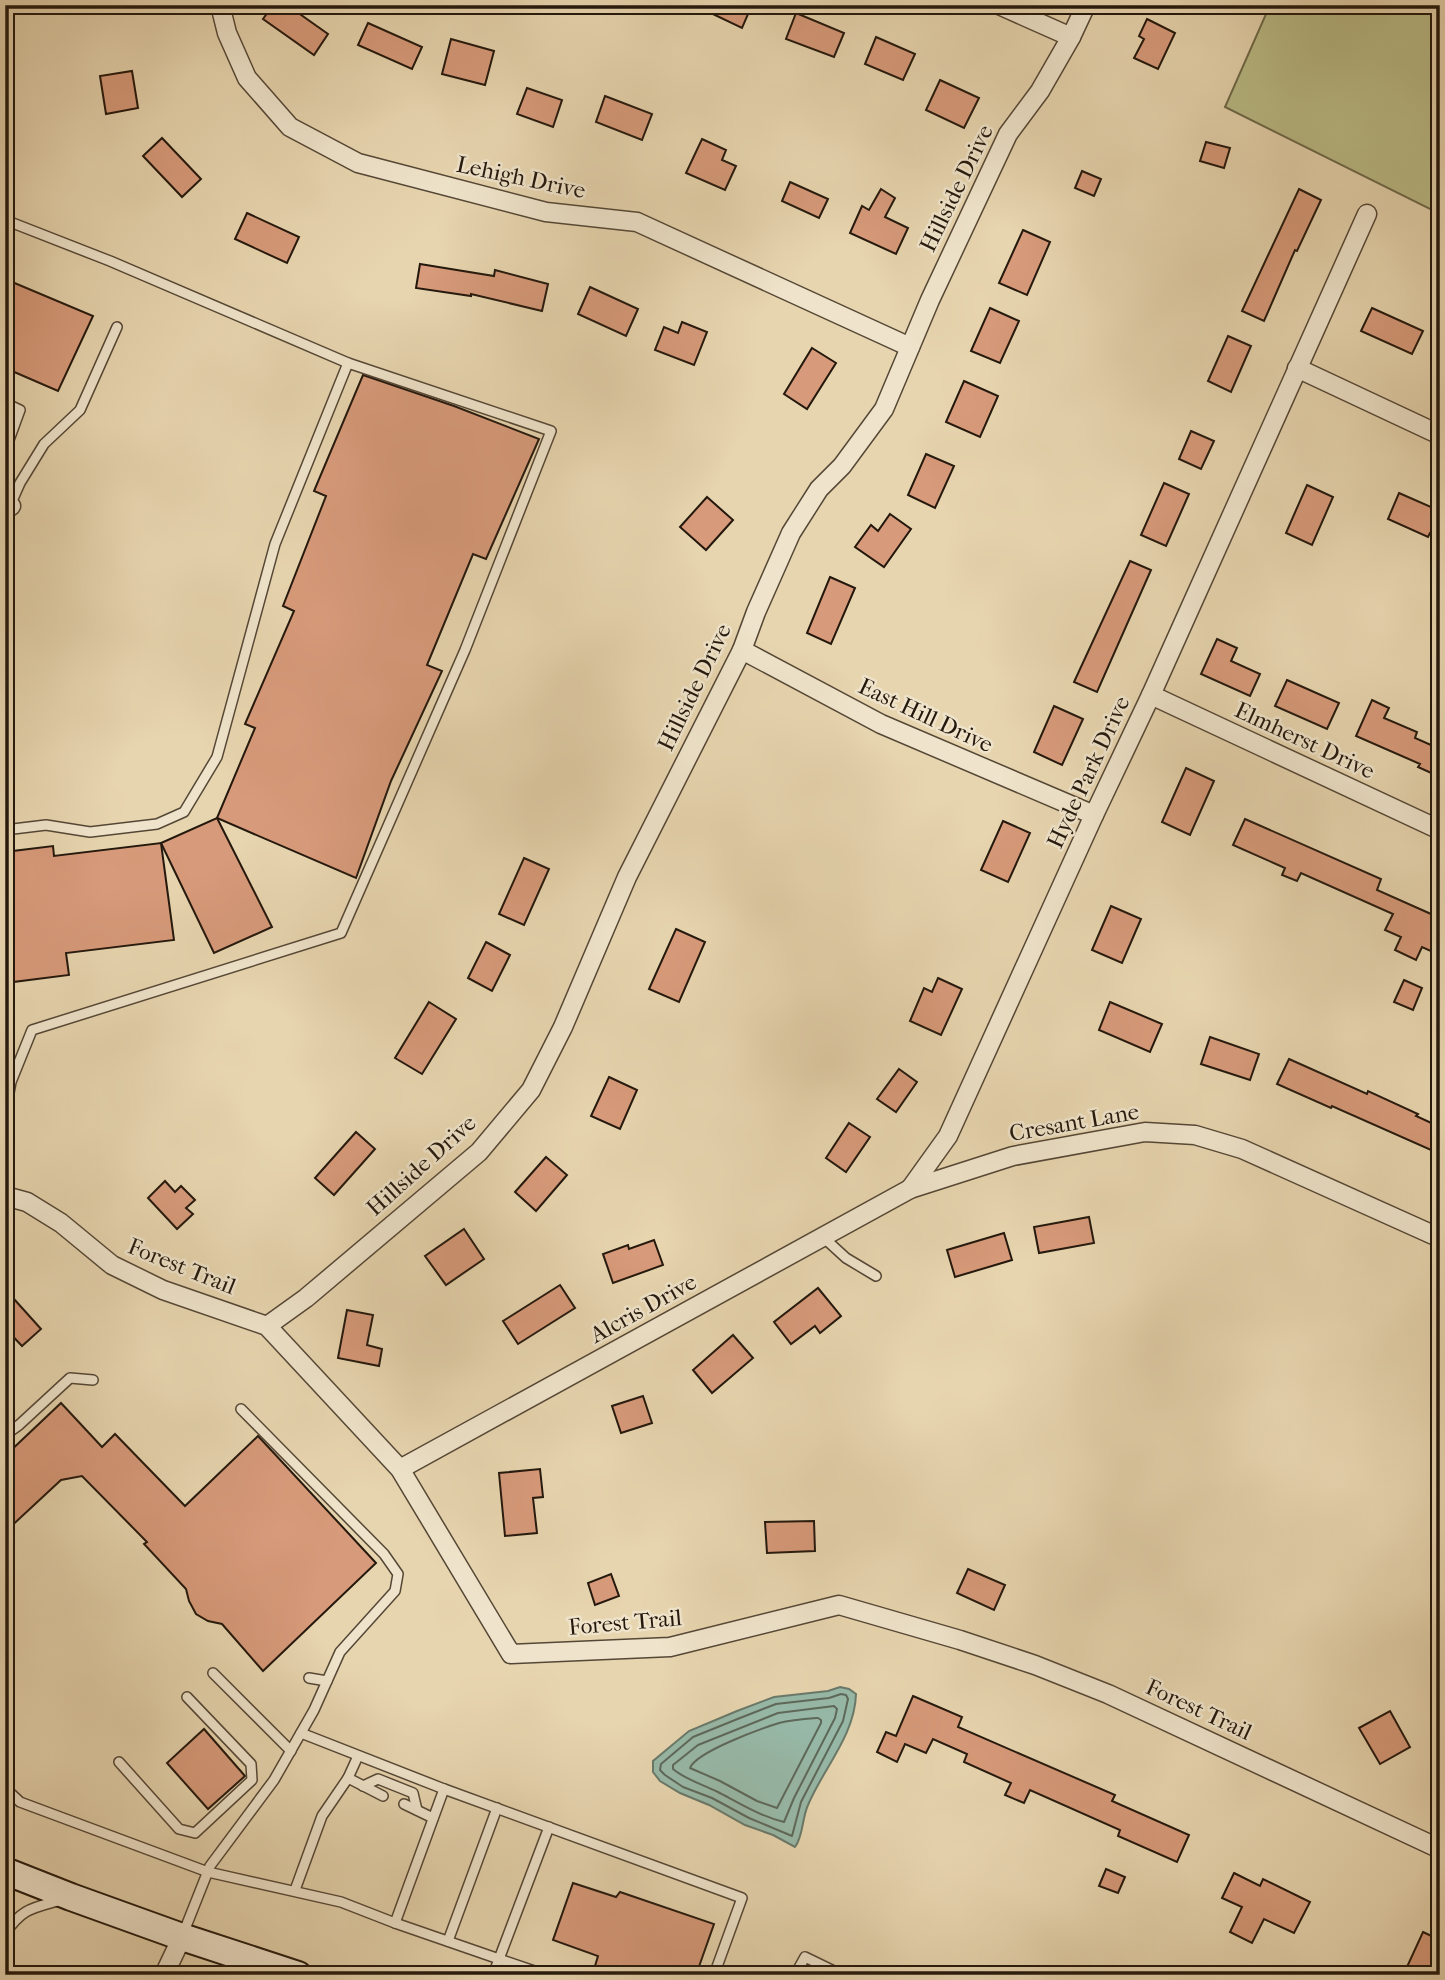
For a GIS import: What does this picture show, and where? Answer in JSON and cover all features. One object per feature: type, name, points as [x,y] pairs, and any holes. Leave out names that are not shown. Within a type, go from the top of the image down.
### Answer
[{"type":"main road","points":[[5,1871],[182,1937],[298,1975]]},
{"type":"street","name":"Lehigh Drive","points":[[220,5],[228,33],[247,78],[290,127],[358,163],[546,212],[637,222],[910,347]]},
{"type":"street","points":[[999,5],[1071,37]]},
{"type":"street","name":"Hillside Drive","points":[[267,1326],[306,1298],[479,1152],[531,1090],[563,1027],[627,877],[742,650],[791,533],[819,489],[842,466],[884,409],[930,300],[1008,134],[1040,91],[1086,5]]},
{"type":"street","name":"Hyde Park Drive","points":[[910,1189],[948,1136],[1151,695],[1367,214]]},
{"type":"street","points":[[1297,368],[1440,435]]},
{"type":"street","name":"East Hill Drive","points":[[742,650],[881,724],[1094,815]]},
{"type":"street","name":"Elmherst Drive","points":[[1151,695],[1440,830]]},
{"type":"street","name":"Cresant Lane","points":[[910,1189],[979,1166],[1038,1151],[1145,1132],[1195,1135],[1242,1149],[1440,1238]]},
{"type":"street","name":"Alcris Drive","points":[[400,1469],[910,1189]]},
{"type":"street","name":"Forest Trail","points":[[5,1196],[27,1202],[61,1223],[112,1265],[163,1290],[267,1326],[400,1469],[511,1654],[670,1647],[839,1605],[960,1640],[1035,1665],[1108,1694],[1440,1849]]},
{"type":"street","points":[[164,1975],[182,1937]]},
{"type":"lane","points":[[5,220],[110,261],[348,363],[551,430],[465,650],[341,933],[32,1030],[8,1082],[5,1115]]},
{"type":"lane","points":[[7,509],[44,444],[80,410],[117,327]]},
{"type":"lane","points":[[5,830],[46,825],[90,832],[157,824],[184,812],[217,757],[275,544],[348,363]]},
{"type":"lane","points":[[5,403],[20,410],[5,451]]},
{"type":"lane","points":[[823,1237],[846,1258],[876,1276]]},
{"type":"lane","points":[[5,1435],[70,1378],[93,1380]]},
{"type":"lane","points":[[182,1937],[210,1866],[274,1780],[301,1733],[340,1652],[395,1591],[398,1574],[384,1554],[241,1409]]},
{"type":"lane","points":[[213,1673],[291,1751]]},
{"type":"lane","points":[[309,1678],[327,1681]]},
{"type":"lane","points":[[119,1762],[179,1829],[195,1833],[252,1780],[251,1764],[187,1697]]},
{"type":"lane","points":[[301,1733],[444,1789],[742,1898],[714,1975]]},
{"type":"lane","points":[[295,1890],[322,1816],[348,1778],[358,1756]]},
{"type":"lane","points":[[348,1778],[383,1796]]},
{"type":"lane","points":[[363,1786],[378,1779],[413,1793],[416,1810]]},
{"type":"lane","points":[[5,1788],[20,1802],[208,1872],[341,1902],[546,1975]]},
{"type":"lane","points":[[395,1923],[444,1789]]},
{"type":"lane","points":[[404,1804],[433,1818]]},
{"type":"lane","points":[[448,1941],[497,1808]]},
{"type":"lane","points":[[493,1975],[549,1826]]},
{"type":"lane","points":[[5,1934],[25,1910],[71,1897]]},
{"type":"lane","points":[[795,1975],[805,1957],[842,1975]]},
{"type":"green space","points":[[1270,5],[1440,5],[1440,214],[1225,107]]},
{"type":"water","points":[[840,1687],[856,1694],[850,1724],[808,1805],[800,1838],[795,1847],[680,1793],[660,1781],[653,1772],[653,1761],[689,1731],[774,1697],[828,1691]]},
{"type":"building","points":[[273,5],[287,5],[328,34],[314,55],[263,19]]},
{"type":"building","points":[[694,5],[752,5],[742,28]]},
{"type":"building","points":[[796,13],[844,33],[834,57],[786,39]]},
{"type":"building","points":[[1147,19],[1175,33],[1158,69],[1134,58],[1144,39],[1139,36]]},
{"type":"building","points":[[368,23],[422,47],[412,69],[358,45]]},
{"type":"building","points":[[876,37],[915,54],[903,80],[865,64]]},
{"type":"building","points":[[451,39],[494,51],[485,85],[442,74]]},
{"type":"building","points":[[132,71],[138,108],[106,114],[100,76]]},
{"type":"building","points":[[940,80],[979,98],[964,128],[926,110]]},
{"type":"building","points":[[527,88],[562,100],[553,127],[517,114]]},
{"type":"building","points":[[605,96],[652,114],[642,140],[596,122]]},
{"type":"building","points":[[162,138],[201,179],[182,197],[143,156]]},
{"type":"building","points":[[702,139],[726,150],[722,160],[736,166],[725,190],[686,173]]},
{"type":"building","points":[[1206,142],[1230,148],[1224,168],[1200,161]]},
{"type":"building","points":[[1082,171],[1101,179],[1094,196],[1075,188]]},
{"type":"building","points":[[790,182],[828,199],[819,218],[782,201]]},
{"type":"building","points":[[881,189],[895,198],[885,217],[908,228],[896,254],[850,233],[862,206],[869,210]]},
{"type":"building","points":[[1299,189],[1321,200],[1297,251],[1295,250],[1264,321],[1242,311]]},
{"type":"building","points":[[247,213],[299,237],[287,263],[235,239]]},
{"type":"building","points":[[1023,230],[1050,242],[1027,295],[999,283]]},
{"type":"building","points":[[420,264],[494,276],[495,270],[548,284],[542,311],[471,294],[416,288]]},
{"type":"building","points":[[5,279],[93,316],[58,391],[5,368]]},
{"type":"building","points":[[590,287],[638,309],[626,336],[578,314]]},
{"type":"building","points":[[990,308],[1019,321],[1000,363],[971,351]]},
{"type":"building","points":[[1372,308],[1423,331],[1412,354],[1361,331]]},
{"type":"building","points":[[682,322],[707,332],[694,365],[655,350],[664,327],[678,333]]},
{"type":"building","points":[[1228,336],[1251,346],[1231,392],[1208,381]]},
{"type":"building","points":[[812,348],[836,363],[807,409],[784,394]]},
{"type":"building","points":[[363,375],[539,439],[486,559],[473,554],[427,665],[442,671],[391,781],[356,878],[217,818],[255,728],[245,724],[294,611],[283,606],[326,496],[314,491]]},
{"type":"building","points":[[964,381],[998,396],[980,437],[946,422]]},
{"type":"building","points":[[1191,431],[1214,441],[1201,469],[1179,459]]},
{"type":"building","points":[[926,454],[954,466],[935,508],[908,495]]},
{"type":"building","points":[[1164,483],[1189,494],[1166,546],[1141,535]]},
{"type":"building","points":[[1307,485],[1333,497],[1312,545],[1286,533]]},
{"type":"building","points":[[1399,493],[1440,511],[1440,538],[1430,533],[1428,537],[1388,519]]},
{"type":"building","points":[[707,497],[733,520],[706,550],[680,527]]},
{"type":"building","points":[[890,514],[911,529],[884,567],[855,547],[871,525],[878,531]]},
{"type":"building","points":[[1130,561],[1151,570],[1097,692],[1074,682]]},
{"type":"building","points":[[830,577],[855,588],[831,644],[807,633]]},
{"type":"building","points":[[1217,639],[1237,648],[1231,661],[1260,674],[1250,696],[1201,674]]},
{"type":"building","points":[[1287,680],[1339,703],[1327,729],[1275,706]]},
{"type":"building","points":[[1372,700],[1389,708],[1384,718],[1417,732],[1415,738],[1440,749],[1440,777],[1418,767],[1420,764],[1356,736]]},
{"type":"building","points":[[1054,706],[1083,719],[1062,765],[1034,752]]},
{"type":"building","points":[[1186,768],[1214,781],[1190,835],[1162,822]]},
{"type":"building","points":[[217,818],[272,927],[214,953],[161,843]]},
{"type":"building","points":[[1245,819],[1381,879],[1377,890],[1440,918],[1440,937],[1433,952],[1422,947],[1416,960],[1395,950],[1401,937],[1385,930],[1393,914],[1301,873],[1297,881],[1282,875],[1285,868],[1233,845]]},
{"type":"building","points":[[1003,821],[1030,833],[1008,882],[981,870]]},
{"type":"building","points":[[161,843],[174,940],[66,953],[69,975],[5,983],[5,852],[53,846],[54,856]]},
{"type":"building","points":[[524,858],[549,869],[524,925],[499,914]]},
{"type":"building","points":[[1111,906],[1141,919],[1122,963],[1092,950]]},
{"type":"building","points":[[676,929],[705,942],[679,1002],[649,989]]},
{"type":"building","points":[[486,942],[510,955],[492,991],[468,978]]},
{"type":"building","points":[[938,978],[962,989],[941,1035],[910,1021],[924,988],[932,992]]},
{"type":"building","points":[[1404,980],[1422,988],[1413,1010],[1394,1002]]},
{"type":"building","points":[[429,1002],[456,1019],[422,1074],[395,1058]]},
{"type":"building","points":[[1110,1002],[1162,1024],[1150,1052],[1099,1030]]},
{"type":"building","points":[[1210,1037],[1259,1054],[1250,1080],[1201,1064]]},
{"type":"building","points":[[1289,1059],[1367,1094],[1368,1091],[1440,1127],[1440,1154],[1277,1084]]},
{"type":"building","points":[[899,1069],[917,1082],[896,1112],[877,1099]]},
{"type":"building","points":[[609,1077],[637,1090],[620,1129],[591,1116]]},
{"type":"building","points":[[849,1123],[870,1137],[846,1172],[826,1158]]},
{"type":"building","points":[[356,1132],[375,1149],[334,1195],[315,1178]]},
{"type":"building","points":[[546,1157],[567,1175],[536,1211],[515,1192]]},
{"type":"building","points":[[165,1181],[175,1192],[181,1186],[195,1200],[186,1208],[193,1214],[177,1229],[148,1198]]},
{"type":"building","points":[[1089,1217],[1094,1243],[1039,1253],[1034,1227]]},
{"type":"building","points":[[464,1229],[484,1259],[446,1285],[425,1256]]},
{"type":"building","points":[[1004,1233],[1012,1260],[955,1277],[947,1250]]},
{"type":"building","points":[[654,1240],[663,1265],[613,1283],[603,1254]]},
{"type":"building","points":[[560,1285],[575,1308],[518,1344],[503,1321]]},
{"type":"building","points":[[818,1288],[841,1316],[820,1333],[815,1326],[791,1344],[774,1322]]},
{"type":"building","points":[[5,1289],[41,1329],[22,1346],[5,1328]]},
{"type":"building","points":[[347,1310],[373,1315],[367,1345],[382,1349],[379,1366],[338,1358]]},
{"type":"building","points":[[733,1335],[753,1358],[712,1393],[693,1370]]},
{"type":"building","points":[[643,1396],[652,1423],[621,1433],[612,1406]]},
{"type":"building","points":[[61,1403],[102,1447],[115,1434],[185,1506],[258,1436],[376,1563],[263,1671],[222,1624],[208,1621],[196,1614],[186,1589],[144,1544],[147,1542],[82,1476],[61,1480],[5,1532],[5,1456]]},
{"type":"building","points":[[540,1469],[543,1497],[533,1498],[537,1533],[505,1536],[499,1473]]},
{"type":"building","points":[[814,1521],[815,1551],[767,1553],[765,1522]]},
{"type":"building","points":[[968,1569],[1005,1585],[994,1610],[957,1593]]},
{"type":"building","points":[[611,1574],[619,1596],[595,1605],[588,1583]]},
{"type":"building","points":[[913,1696],[962,1717],[958,1727],[1115,1795],[1112,1801],[1189,1835],[1177,1862],[1118,1836],[1120,1830],[1030,1790],[1024,1803],[1005,1795],[1011,1783],[964,1762],[967,1754],[933,1739],[926,1753],[905,1744],[897,1762],[877,1752],[886,1732],[896,1736]]},
{"type":"building","points":[[1390,1711],[1410,1747],[1380,1764],[1359,1728]]},
{"type":"building","points":[[204,1729],[245,1776],[208,1809],[167,1763]]},
{"type":"building","points":[[1106,1869],[1125,1877],[1118,1893],[1099,1886]]},
{"type":"building","points":[[1234,1873],[1260,1886],[1263,1879],[1310,1902],[1294,1933],[1264,1919],[1252,1943],[1230,1932],[1242,1907],[1222,1898]]},
{"type":"building","points":[[573,1883],[616,1897],[620,1892],[714,1924],[696,1975],[621,1975],[595,1966],[598,1956],[553,1940]]},
{"type":"building","points":[[1423,1932],[1440,1940],[1440,1952],[1430,1975],[1419,1975],[1406,1969]]}]
